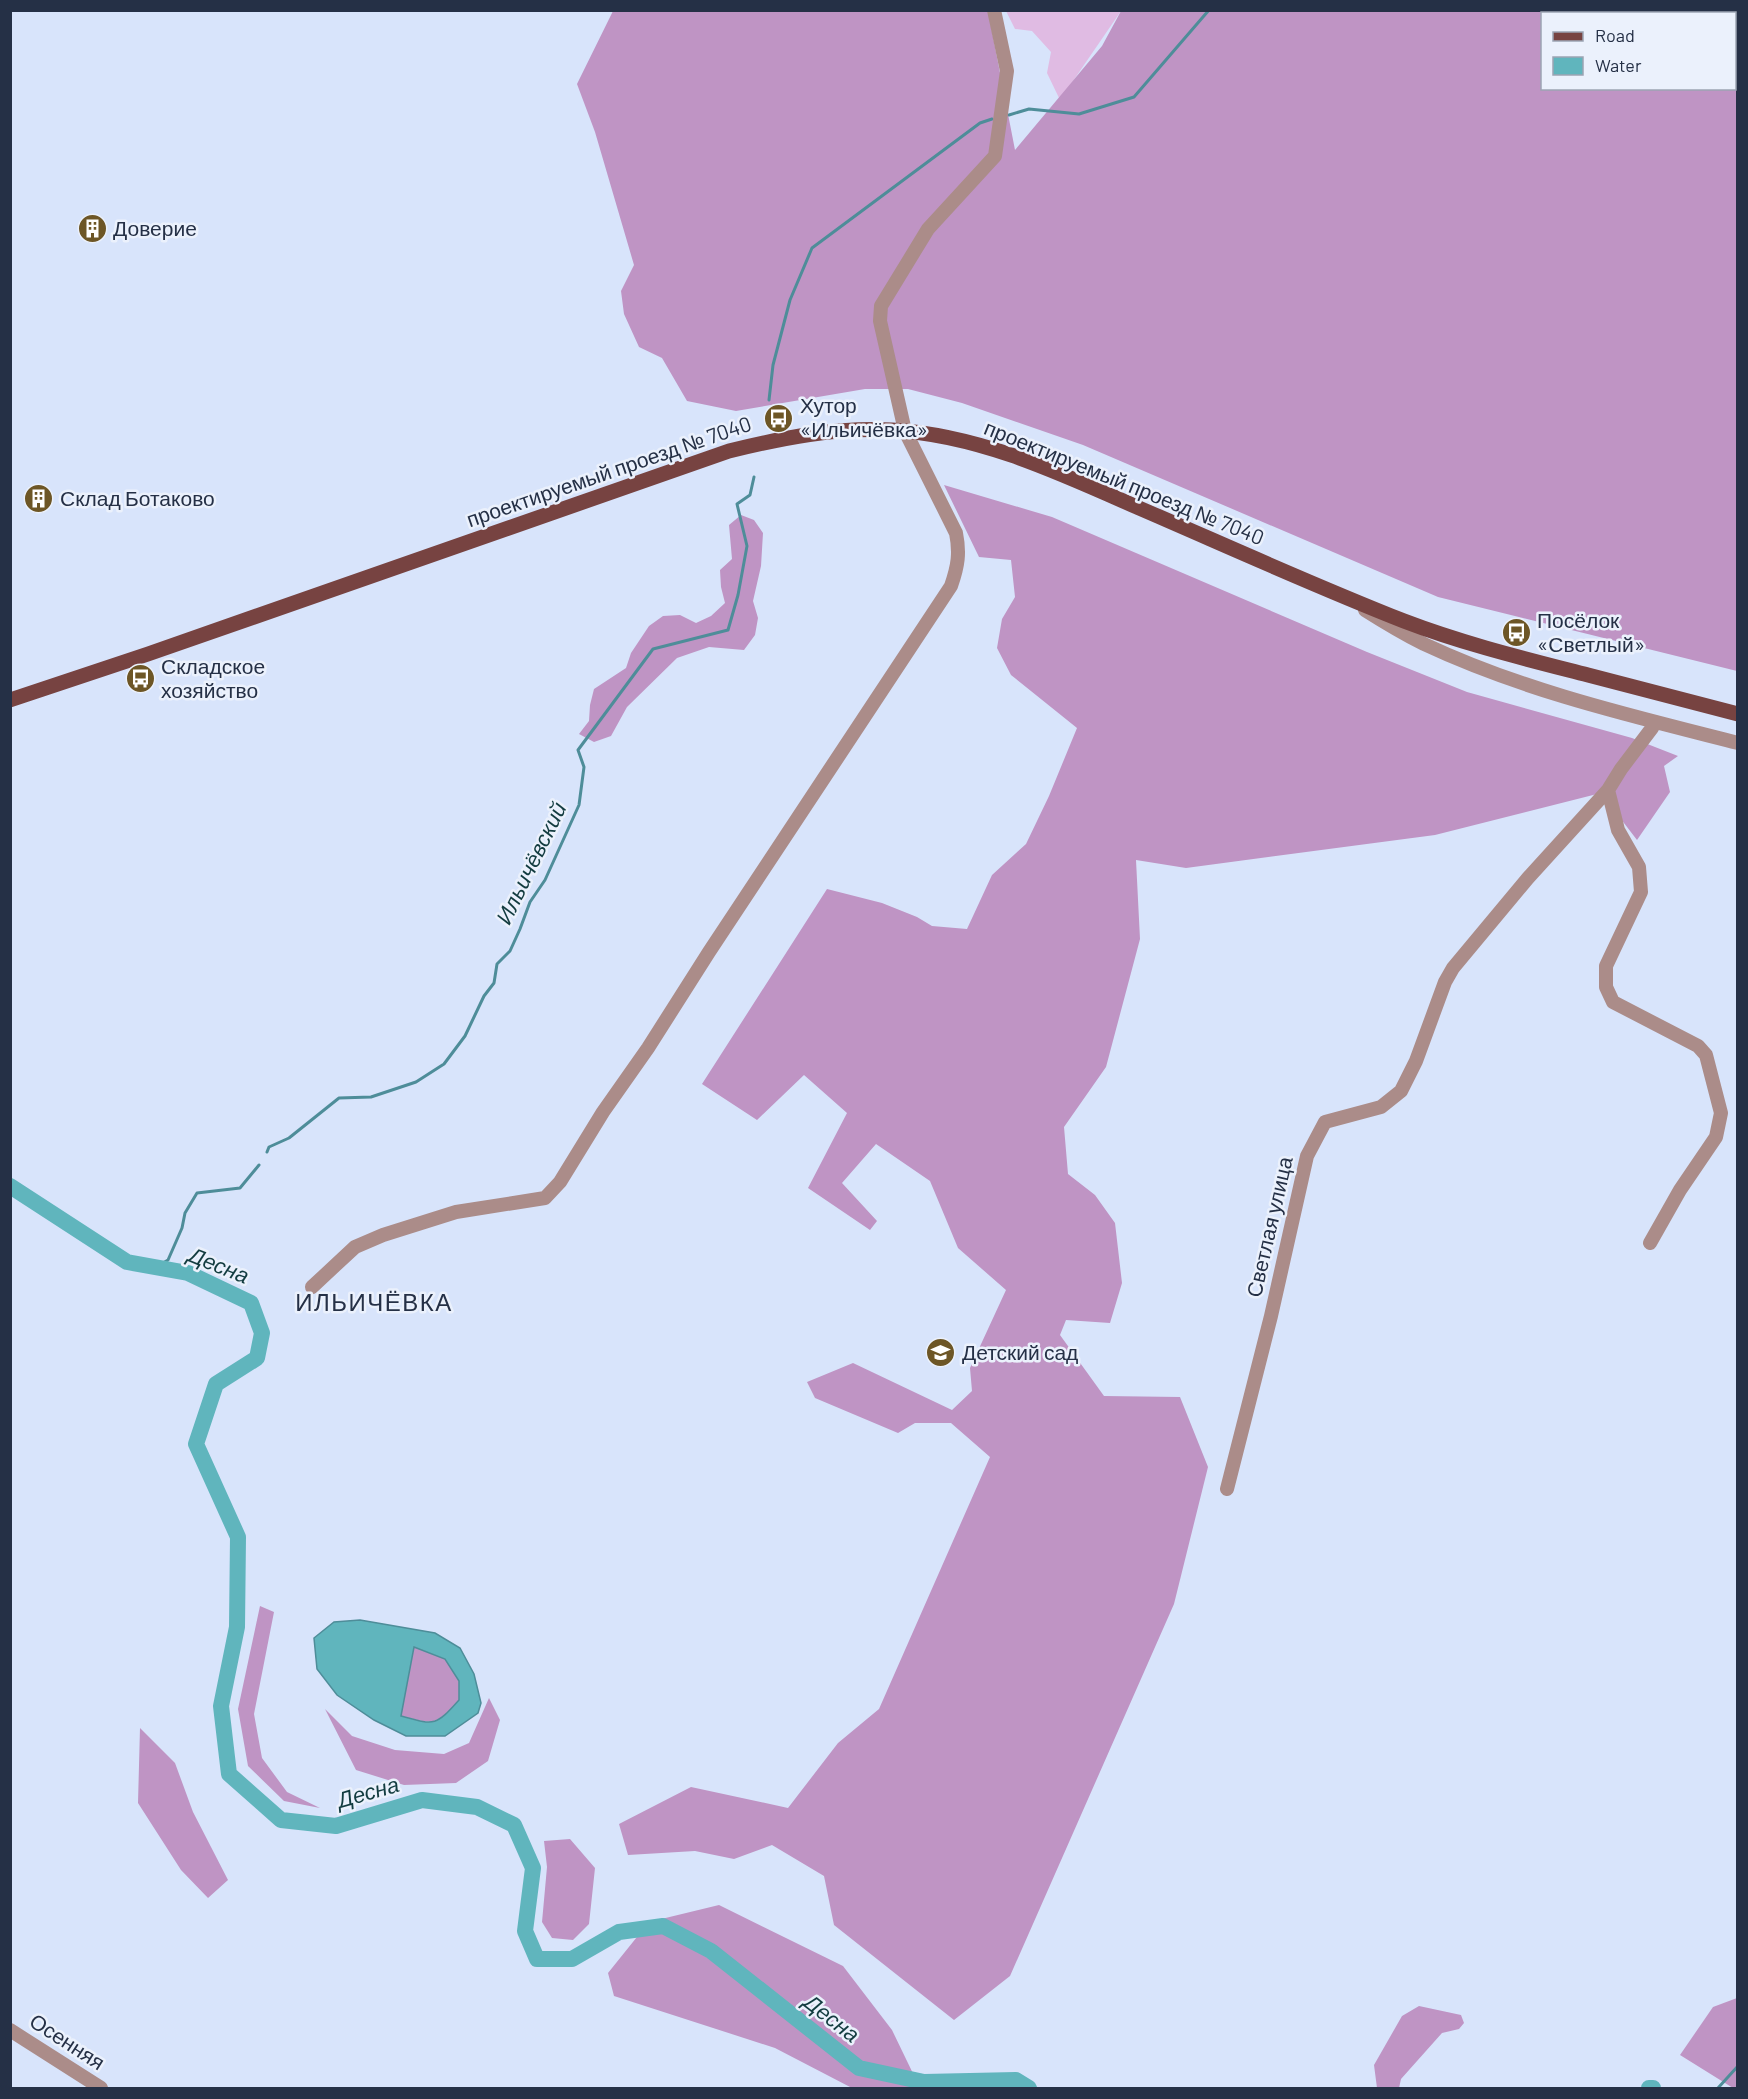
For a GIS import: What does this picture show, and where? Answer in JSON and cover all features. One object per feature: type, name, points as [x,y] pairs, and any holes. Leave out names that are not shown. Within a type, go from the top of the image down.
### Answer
[{"type":"main road","name":"проектируемый проезд № 7040","points":[[10,700],[729,452],[778,438],[829,432],[889,430],[970,442],[1011,455],[1337,594],[1407,622],[1474,645],[1737,714]]},
{"type":"street","points":[[312,1287],[355,1247],[456,1212],[545,1198],[560,1182],[603,1112],[648,1048],[951,586],[959,564],[956,533],[905,432],[880,321],[881,306],[928,229],[995,156],[1006,71],[994,10]]},
{"type":"street","points":[[1337,594],[1424,644],[1508,678],[1654,722],[1737,742]]},
{"type":"street","name":"Светлая улица","points":[[1227,1489],[1271,1316],[1307,1156],[1325,1122],[1381,1107],[1401,1091],[1416,1061],[1445,982],[1453,968],[1528,878],[1598,803],[1654,722]]},
{"type":"street","points":[[1608,790],[1618,830],[1640,867],[1641,892],[1606,966],[1606,987],[1613,1002],[1698,1046],[1706,1056],[1721,1113],[1716,1137],[1680,1190],[1650,1243]]},
{"type":"street","name":"Осенняя","points":[[10,2030],[101,2088]]},
{"type":"shaded area","points":[[613,11],[988,11],[1015,150],[1102,46],[1121,11],[1737,11],[1737,671],[1438,597],[1083,445],[962,403],[908,389],[865,389],[736,411],[687,401],[662,358],[639,347],[624,314],[621,291],[634,265],[595,132],[577,84]]},
{"type":"shaded area","points":[[1006,11],[1121,11],[1060,100],[1047,73],[1051,52],[1032,31],[1015,29]]},
{"type":"shaded area","points":[[944,485],[1052,517],[1367,652],[1467,692],[1632,738],[1678,756],[1664,766],[1670,792],[1637,840],[1601,793],[1435,835],[1186,868],[1136,860],[1140,939],[1106,1067],[1064,1127],[1068,1174],[1095,1195],[1115,1223],[1122,1283],[1110,1323],[1066,1320],[1060,1335],[1104,1396],[1180,1397],[1208,1467],[1174,1604],[1010,1976],[954,2020],[834,1925],[824,1876],[772,1845],[734,1859],[695,1851],[628,1855],[619,1824],[691,1787],[788,1808],[838,1743],[879,1709],[990,1457],[951,1423],[915,1423],[898,1433],[815,1398],[807,1382],[853,1363],[952,1410],[972,1391],[970,1368],[1006,1290],[958,1248],[930,1181],[876,1144],[842,1183],[877,1221],[870,1230],[808,1188],[847,1113],[804,1075],[757,1120],[702,1084],[827,889],[882,903],[917,917],[932,926],[967,929],[992,875],[1026,844],[1077,728],[1011,675],[997,648],[1002,619],[1015,597],[1011,560],[979,557]]},
{"type":"shaded area","points":[[741,515],[754,520],[763,533],[761,566],[753,601],[758,618],[755,635],[744,650],[709,647],[677,658],[627,707],[611,736],[594,742],[579,734],[589,721],[594,689],[626,668],[631,653],[649,626],[663,616],[680,615],[696,623],[711,616],[725,603],[720,570],[732,559],[729,525]]},
{"type":"shaded area","points":[[260,1606],[274,1612],[254,1714],[262,1758],[287,1792],[320,1808],[284,1801],[248,1766],[238,1709]]},
{"type":"shaded area","points":[[414,1647],[445,1659],[459,1681],[459,1700],[444,1715],[433,1721],[421,1721],[401,1716]]},
{"type":"shaded area","points":[[489,1698],[500,1720],[488,1761],[456,1783],[404,1785],[356,1770],[325,1709],[352,1736],[395,1750],[444,1754],[469,1743]]},
{"type":"shaded area","points":[[140,1728],[175,1763],[193,1812],[228,1880],[208,1898],[181,1870],[138,1803]]},
{"type":"shaded area","points":[[570,1839],[595,1868],[589,1924],[573,1940],[552,1938],[542,1922],[547,1867],[544,1841]]},
{"type":"shaded area","points":[[719,1905],[843,1966],[892,2030],[920,2088],[852,2088],[775,2048],[614,1996],[608,1973],[649,1922]]},
{"type":"shaded area","points":[[1737,1998],[1737,2088],[1733,2088],[1680,2055],[1713,2007]]},
{"type":"shaded area","points":[[1419,2006],[1461,2015],[1464,2023],[1459,2029],[1442,2033],[1401,2079],[1399,2088],[1377,2088],[1374,2065],[1402,2016]]},
{"type":"water","points":[[360,1620],[435,1633],[460,1648],[474,1674],[481,1703],[478,1713],[445,1736],[406,1736],[374,1720],[337,1695],[317,1669],[314,1638],[334,1622]],"holes":[[[414,1647],[445,1659],[459,1681],[459,1700],[444,1715],[433,1721],[421,1721],[401,1716]]]},
{"type":"waterway","points":[[1009,115],[1029,109],[1079,114],[1134,97],[1209,10]]},
{"type":"waterway","points":[[769,400],[773,365],[790,300],[812,248],[980,123],[992,119]]},
{"type":"waterway","name":"Ильичёвский","points":[[267,1152],[269,1147],[289,1138],[339,1098],[371,1097],[416,1082],[444,1064],[465,1036],[484,996],[494,983],[497,964],[510,951],[530,902],[545,880],[579,805],[584,767],[578,750],[653,649],[728,630],[738,595],[747,546],[737,504],[750,495],[754,477]]},
{"type":"waterway","points":[[156,1267],[168,1260],[182,1228],[185,1213],[197,1193],[240,1188],[259,1165]]},
{"type":"waterway","name":"Десна","points":[[10,1186],[127,1262],[188,1273],[251,1303],[262,1333],[257,1358],[216,1384],[196,1444],[238,1537],[237,1627],[221,1706],[229,1774],[281,1820],[336,1826],[422,1800],[477,1807],[514,1825],[533,1868],[525,1931],[537,1959],[572,1959],[619,1932],[663,1926],[711,1951],[859,2068],[924,2082],[1016,2080],[1029,2088]]},
{"type":"waterway","points":[[1718,2088],[1738,2066]]},
{"type":"place","name":"Доверие","points":[[92,229]]},
{"type":"place","name":"Хутор «Ильичёвка»","points":[[779,418]]},
{"type":"place","name":"Склад Ботаково","points":[[39,499]]},
{"type":"place","name":"Посёлок «Светлый»","points":[[1516,633]]},
{"type":"place","name":"Складское хозяйство","points":[[140,679]]},
{"type":"place","name":"Детский сад","points":[[941,1353]]},
{"type":"district","name":"ИЛЬИЧЁВКА","points":[[374,1303]]}]
